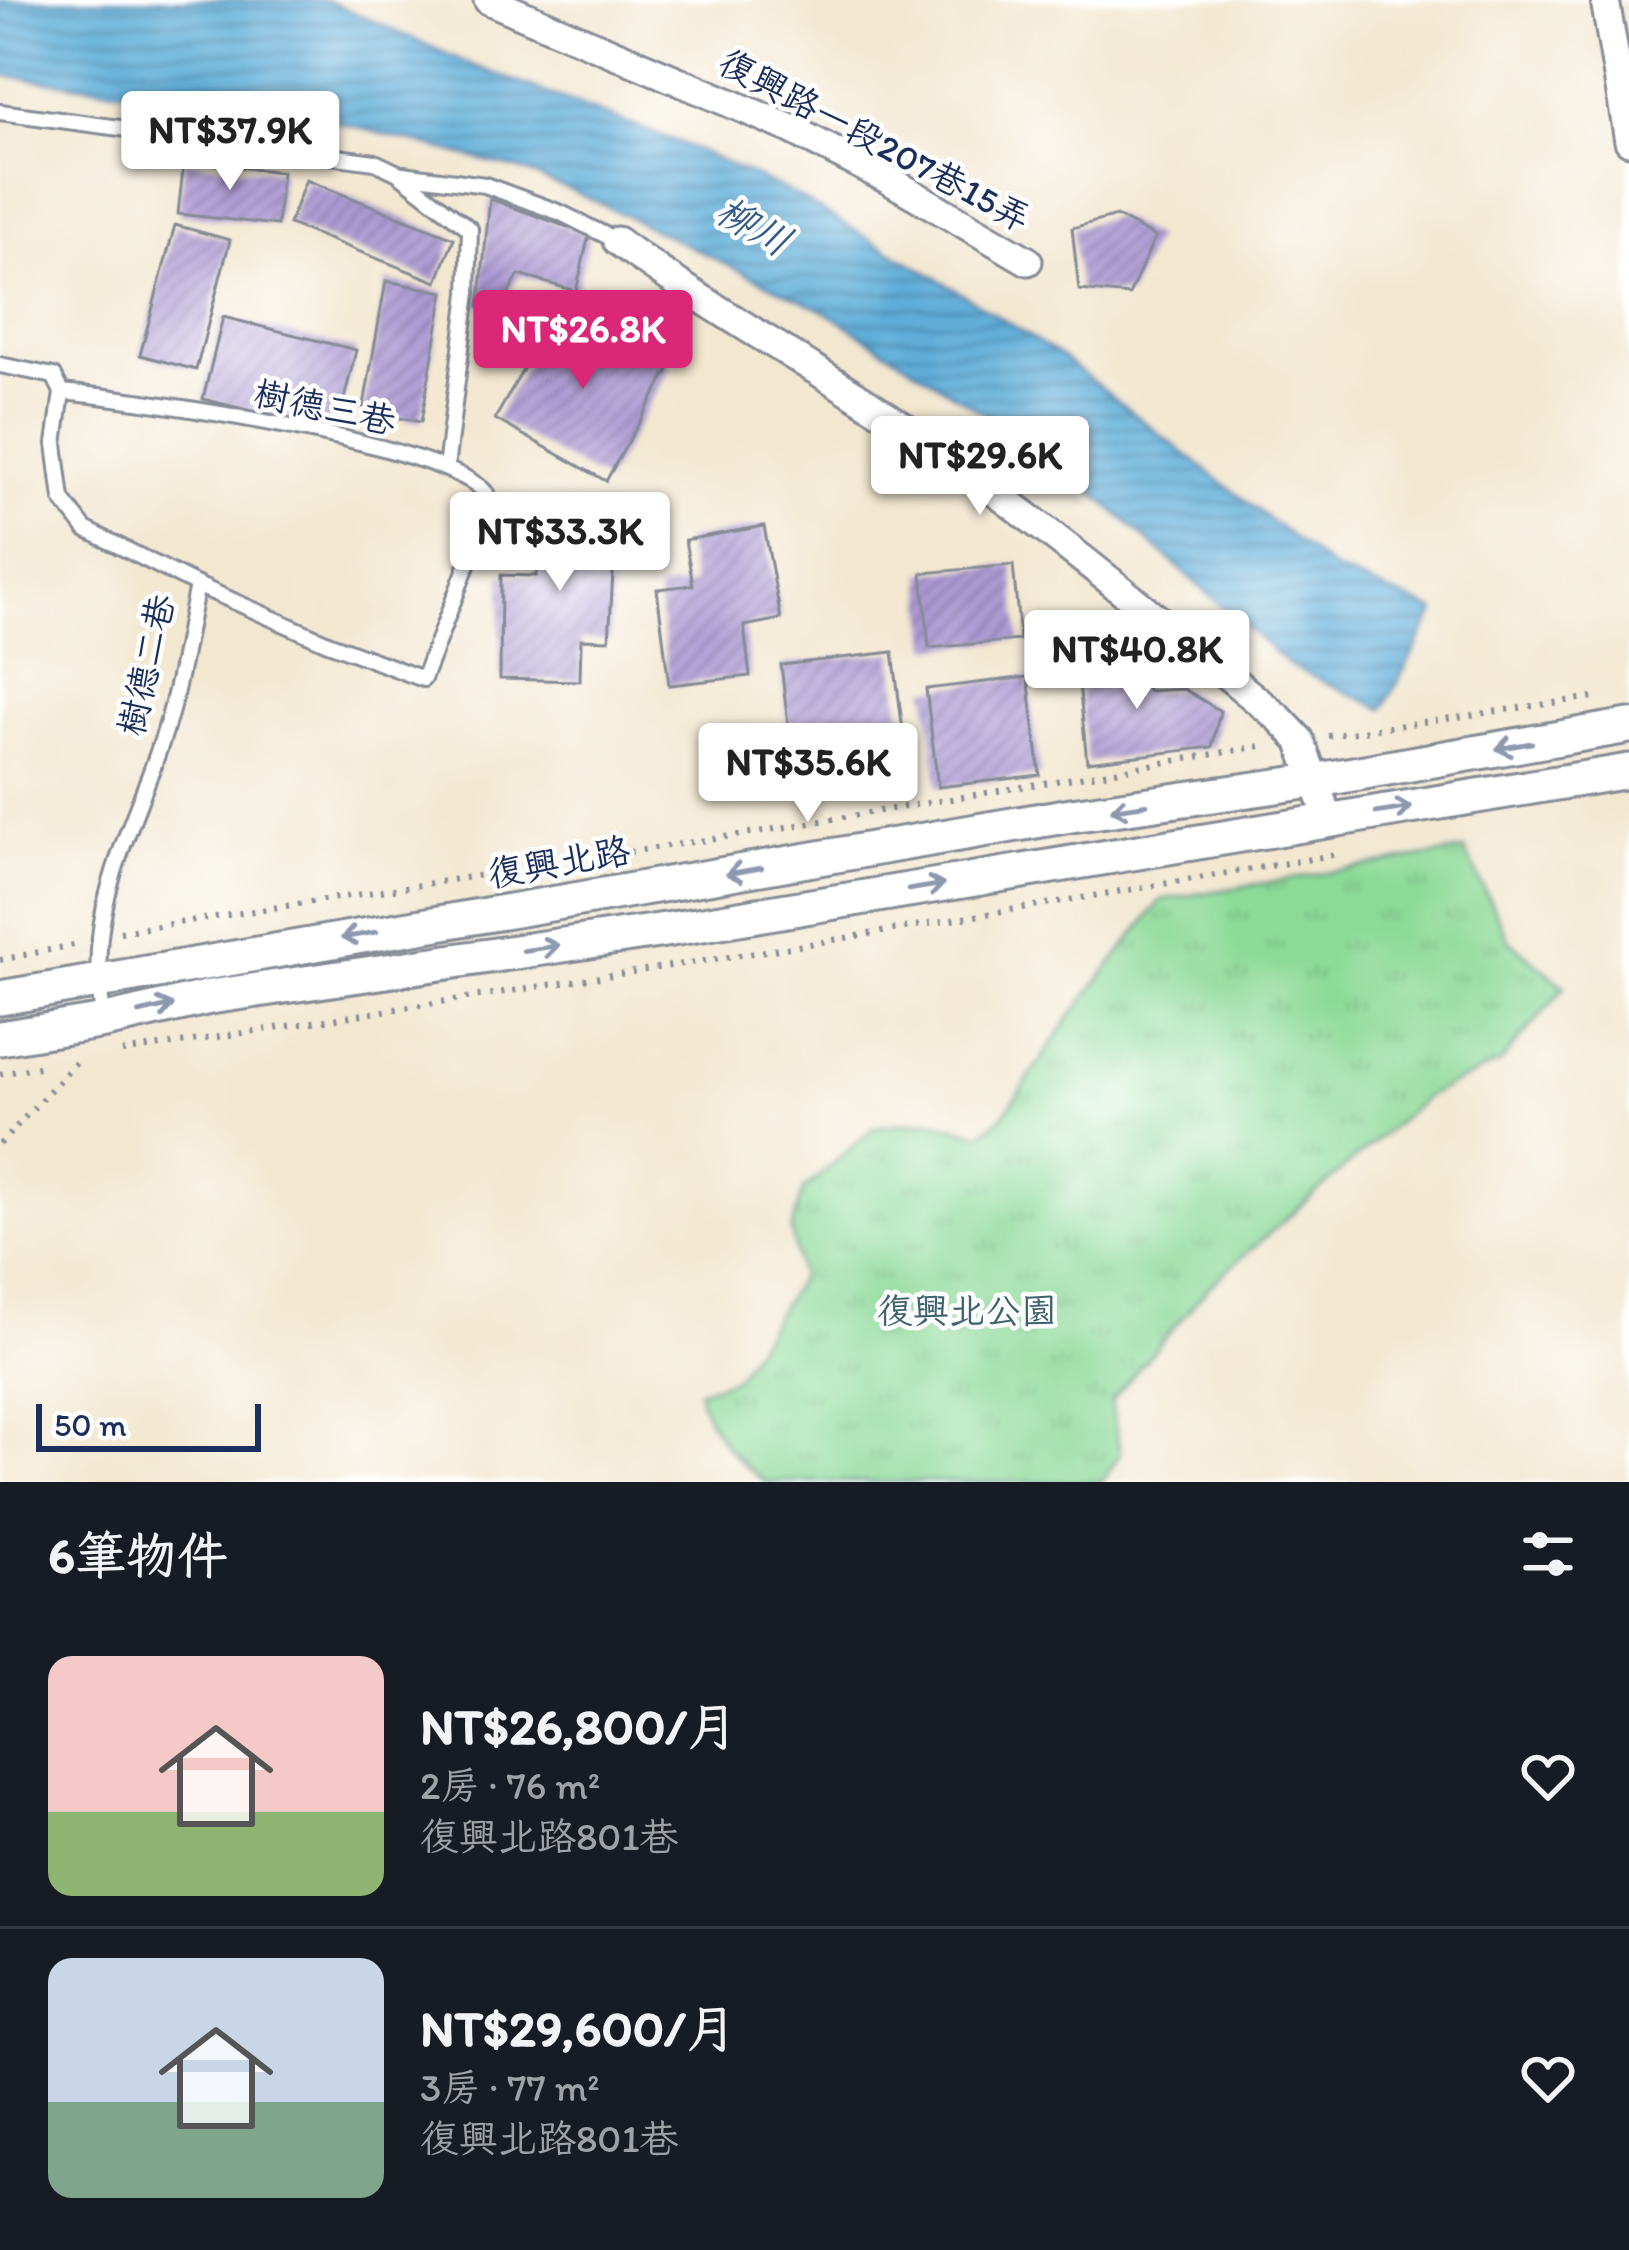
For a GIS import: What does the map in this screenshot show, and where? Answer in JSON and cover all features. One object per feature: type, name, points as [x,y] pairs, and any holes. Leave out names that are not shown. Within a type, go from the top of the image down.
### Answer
[{"type":"street","name":"復興路一段207巷15弄","points":[[488,0],[791,129],[890,180],[1028,261]]},
{"type":"street","points":[[1605,0],[1629,141]]},
{"type":"street","points":[[617,241],[692,296],[812,365],[1024,510],[1280,719],[1300,740],[1329,820]]},
{"type":"street","name":"復興北路","points":[[0,998],[1071,815],[1313,781],[1629,726]]},
{"type":"street","points":[[0,1038],[104,1038],[211,997],[673,929],[1629,771]]},
{"type":"lane","points":[[0,112],[374,162],[398,173],[470,229],[468,293],[446,468]]},
{"type":"lane","points":[[398,173],[485,185],[561,213],[617,241]]},
{"type":"lane","points":[[0,364],[54,376],[62,392]]},
{"type":"lane","name":"樹德三巷","points":[[62,392],[131,398],[379,446],[446,468],[478,483],[486,493],[480,532],[423,679],[197,585]]},
{"type":"lane","name":"樹德二巷","points":[[62,392],[55,444],[62,499],[85,529],[197,585],[166,728],[106,896],[97,936],[96,981],[104,1038]]},
{"type":"path","points":[[0,959],[66,950],[97,936],[770,830],[1300,740],[1606,695]]},
{"type":"path","points":[[104,1038],[804,945],[1346,853]]},
{"type":"path","points":[[0,1074],[80,1058],[0,1144]]},
{"type":"green space","name":"復興北公園","points":[[1465,850],[1509,940],[1565,987],[1500,1063],[1427,1096],[1210,1285],[1111,1401],[1120,1454],[1102,1482],[766,1482],[723,1442],[698,1391],[735,1378],[800,1277],[791,1230],[803,1190],[875,1127],[929,1120],[981,1134],[1002,1117],[1071,1016],[1161,900]]},
{"type":"water","name":"柳川","points":[[0,0],[326,0],[477,67],[683,144],[791,193],[942,281],[1059,355],[1334,570],[1436,611],[1383,709],[1290,666],[1063,466],[826,312],[520,170],[303,113],[0,75]]},
{"type":"building","points":[[184,161],[282,172],[277,225],[178,214]]},
{"type":"building","points":[[306,180],[454,238],[437,282],[289,224]]},
{"type":"building","points":[[490,199],[589,235],[576,291],[519,275],[499,309],[479,306]]},
{"type":"building","points":[[1116,216],[1155,237],[1129,295],[1079,290],[1072,228]]},
{"type":"building","points":[[175,225],[230,240],[196,370],[140,355]]},
{"type":"building","points":[[386,281],[444,292],[421,422],[363,411]]},
{"type":"building","points":[[560,304],[671,366],[606,481],[495,419]]},
{"type":"building","points":[[223,317],[356,350],[336,432],[203,399]]},
{"type":"building","points":[[540,501],[617,506],[609,640],[581,639],[580,681],[500,679],[501,575],[536,576]]},
{"type":"building","points":[[764,526],[781,619],[744,626],[750,676],[669,685],[657,589],[693,585],[685,540]]},
{"type":"building","points":[[1013,565],[1020,640],[929,648],[922,573]]},
{"type":"building","points":[[893,652],[908,771],[795,784],[781,665]]},
{"type":"building","points":[[1133,652],[1148,691],[1184,689],[1220,711],[1212,747],[1087,762],[1076,654]]},
{"type":"building","points":[[1028,677],[1040,775],[938,787],[926,689]]}]
